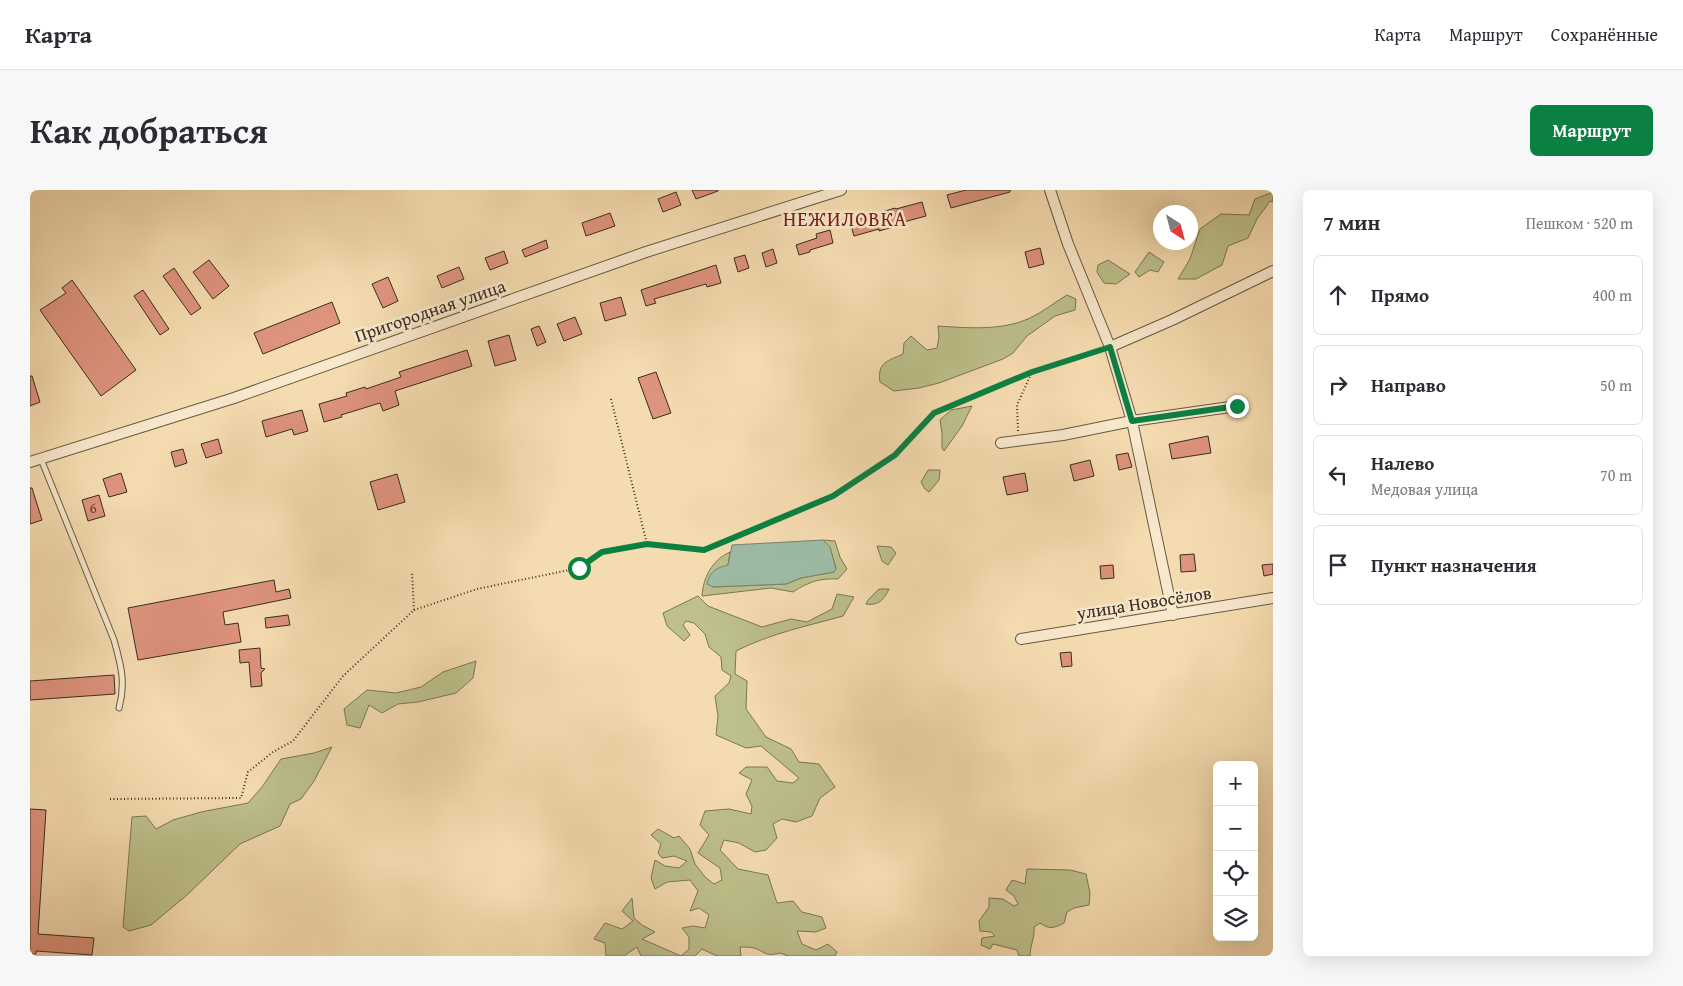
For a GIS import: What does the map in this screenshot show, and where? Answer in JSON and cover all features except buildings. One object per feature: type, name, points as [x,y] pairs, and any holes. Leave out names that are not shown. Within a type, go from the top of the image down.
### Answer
[{"type":"street","name":"Пригородная улица","points":[[30,462],[234,398],[646,252],[841,190]]},
{"type":"street","points":[[1050,190],[1068,244],[1110,347],[1132,421],[1173,615]]},
{"type":"street","points":[[1110,347],[1172,320],[1273,271]]},
{"type":"street","points":[[1001,443],[1063,435],[1132,421],[1237,406]]},
{"type":"street","name":"улица Новосёлов","points":[[1021,639],[1273,598]]},
{"type":"lane","points":[[41,459],[114,640],[122,672],[122,696],[119,708]]},
{"type":"path","points":[[110,799],[241,798],[248,772],[273,752],[293,741],[342,676],[414,610],[477,589],[579,568],[602,552],[647,544],[704,550],[833,496],[895,455],[934,413],[1032,372],[1110,347]]},
{"type":"path","points":[[1019,441],[1017,405],[1032,372]]},
{"type":"path","points":[[611,399],[647,544]]},
{"type":"path","points":[[412,572],[414,610]]},
{"type":"green space","points":[[1273,192],[1273,202],[1270,201],[1257,219],[1248,238],[1228,246],[1222,265],[1196,279],[1178,279],[1193,250],[1198,250],[1200,229],[1221,214],[1249,215],[1255,199]]},
{"type":"green space","points":[[1149,252],[1164,262],[1158,272],[1150,270],[1139,277],[1135,272]]},
{"type":"green space","points":[[1108,260],[1130,274],[1116,284],[1104,283],[1097,272],[1098,265]]},
{"type":"green space","points":[[1067,295],[1076,299],[1075,310],[1055,316],[1027,336],[1013,353],[1003,359],[939,383],[919,388],[894,391],[880,382],[882,366],[903,354],[904,343],[911,336],[927,350],[937,348],[938,326],[985,328],[1008,325],[1035,316]]},
{"type":"green space","points":[[972,406],[962,426],[944,451],[942,448],[940,420],[951,410]]},
{"type":"green space","points":[[928,470],[940,470],[939,480],[929,492],[921,482]]},
{"type":"green space","points":[[823,540],[835,541],[840,557],[847,569],[838,579],[814,581],[793,592],[771,588],[702,596],[704,583],[713,565],[730,552],[728,565],[713,587],[786,584],[801,578],[834,572],[836,568],[830,548]]},
{"type":"green space","points":[[877,546],[891,547],[896,553],[888,565],[882,561]]},
{"type":"green space","points":[[879,589],[889,589],[880,601],[874,604],[866,604],[868,600]]},
{"type":"green space","points":[[837,594],[854,597],[843,616],[775,635],[736,651],[735,674],[747,681],[746,709],[766,737],[791,749],[799,762],[819,764],[835,787],[820,798],[812,816],[796,822],[782,819],[773,824],[777,838],[766,850],[755,852],[739,843],[724,840],[720,850],[738,869],[768,875],[777,903],[793,901],[802,912],[822,917],[826,928],[816,932],[797,931],[802,944],[816,950],[828,944],[837,952],[835,956],[788,956],[780,953],[767,954],[755,948],[740,947],[741,956],[717,956],[702,949],[695,956],[681,956],[689,949],[689,937],[682,928],[693,926],[705,928],[709,915],[699,908],[690,911],[698,891],[690,880],[667,882],[655,889],[651,878],[655,860],[665,866],[679,868],[687,861],[674,856],[662,858],[658,853],[661,844],[651,835],[658,829],[674,838],[679,836],[690,849],[695,864],[705,877],[714,884],[722,880],[720,868],[698,853],[709,835],[700,825],[705,811],[729,809],[751,814],[752,806],[746,794],[752,780],[739,773],[746,767],[767,767],[777,781],[793,783],[799,778],[761,746],[746,748],[716,735],[718,716],[715,696],[729,683],[731,676],[722,670],[721,657],[709,647],[705,634],[694,623],[686,621],[683,625],[690,635],[684,641],[667,626],[663,613],[698,596],[708,606],[762,627],[791,619],[807,622],[832,609]]},
{"type":"green space","points":[[476,661],[473,678],[456,693],[418,702],[398,704],[382,713],[369,705],[360,728],[347,725],[344,709],[367,690],[396,693],[421,687],[443,672]]},
{"type":"green space","points":[[332,747],[314,781],[301,799],[290,804],[280,826],[240,844],[187,895],[151,925],[129,931],[123,927],[132,817],[146,816],[156,829],[173,820],[201,812],[248,803],[262,787],[281,759],[314,753]]},
{"type":"green space","points":[[1027,869],[1070,870],[1086,874],[1090,893],[1089,905],[1074,908],[1067,912],[1064,923],[1052,928],[1040,923],[1034,927],[1030,956],[1019,956],[1017,950],[993,944],[990,949],[981,945],[982,938],[995,936],[991,932],[980,931],[979,921],[989,907],[989,898],[1003,899],[1014,906],[1018,904],[1014,896],[1006,890],[1012,880],[1025,884]]},
{"type":"green space","points":[[632,898],[634,918],[655,932],[642,939],[681,956],[641,956],[637,947],[624,956],[606,956],[605,943],[594,939],[605,923],[622,929],[633,921],[622,911]]},
{"type":"shaded area","points":[[823,540],[830,547],[836,569],[834,572],[801,578],[786,584],[713,587],[707,584],[714,571],[728,565],[732,545]]},
{"type":"district","name":"НЕЖИЛОВКА","points":[[845,219]]},
{"type":"route","points":[[579,568],[602,552],[647,544],[704,550],[833,496],[895,455],[934,413],[1032,372],[1110,347],[1132,421],[1237,406]]}]
